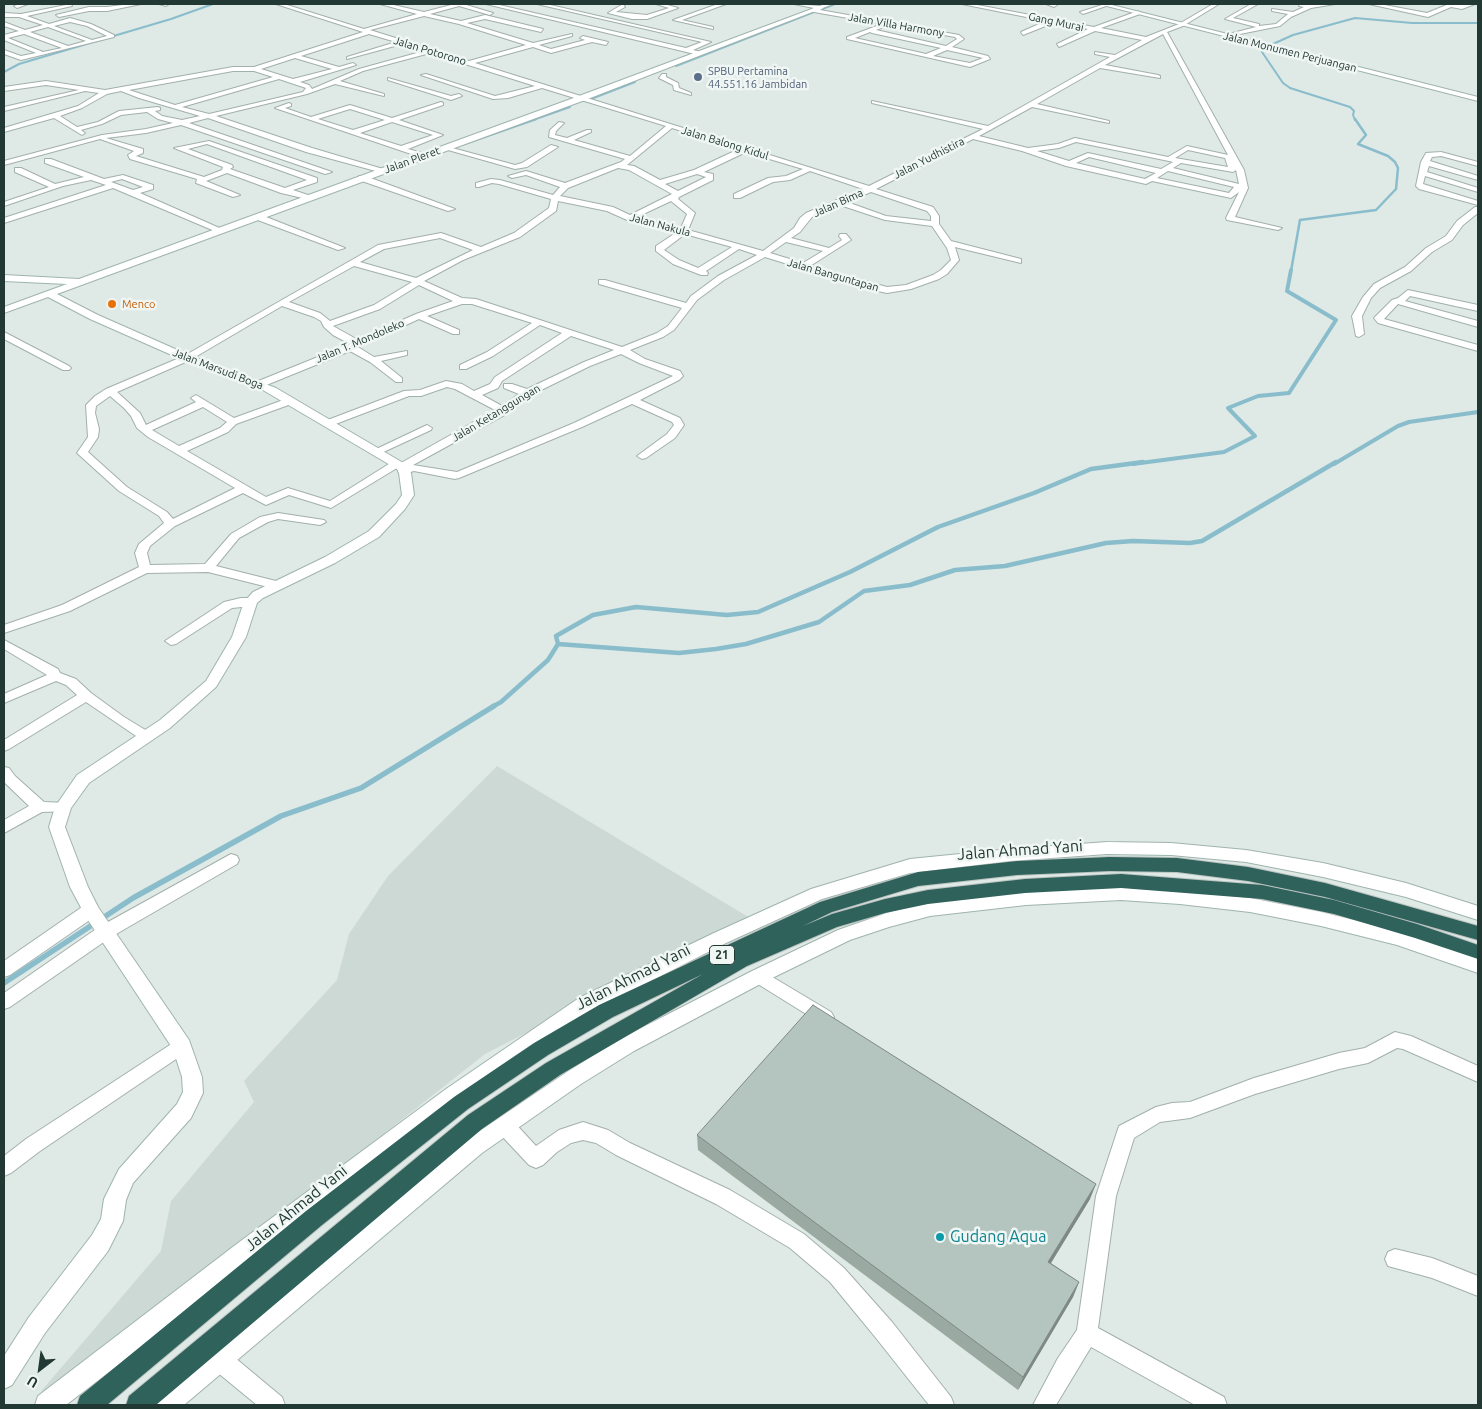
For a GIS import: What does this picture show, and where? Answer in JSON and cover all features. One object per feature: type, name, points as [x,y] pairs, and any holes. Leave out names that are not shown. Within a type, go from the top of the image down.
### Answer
[{"type":"highway","name":"Jalan Ahmad Yani","points":[[89,1405],[314,1218],[461,1103],[525,1060],[606,1011],[826,907],[918,879],[1017,868],[1110,864],[1176,865],[1248,874],[1325,890],[1478,933]]},
{"type":"highway","name":"21","points":[[138,1405],[475,1122],[553,1070],[741,961],[832,921],[885,906],[928,897],[1026,886],[1120,881],[1262,892],[1334,907],[1417,931],[1478,952]]},
{"type":"street","points":[[25,4],[17,6],[51,18]]},
{"type":"street","points":[[48,4],[71,12]]},
{"type":"street","points":[[4,15],[20,15],[77,4],[90,9]]},
{"type":"street","points":[[36,21],[71,12],[138,4]]},
{"type":"street","name":"Jalan Potorono","points":[[278,4],[582,98]]},
{"type":"street","points":[[383,4],[461,23],[554,52],[592,40]]},
{"type":"street","points":[[216,80],[255,69],[366,31],[459,4],[549,30]]},
{"type":"street","points":[[489,4],[699,53]]},
{"type":"street","points":[[519,11],[546,4],[708,42],[687,50]]},
{"type":"street","points":[[613,4],[633,8]]},
{"type":"street","points":[[659,4],[672,6],[679,4]]},
{"type":"street","points":[[711,28],[676,20],[723,4]]},
{"type":"street","points":[[797,4],[817,9]]},
{"type":"street","name":"Jalan Pleret","points":[[4,310],[582,98],[830,4]]},
{"type":"street","name":"Gang Murai","points":[[965,4],[1147,40]]},
{"type":"street","points":[[996,9],[1005,6],[1000,4]]},
{"type":"street","points":[[1082,12],[1104,4]]},
{"type":"street","name":"Jalan Monumen Perjuangan","points":[[1104,4],[1478,99]]},
{"type":"street","name":"Jalan Yudhistira","points":[[868,190],[989,128],[1164,30],[1182,25],[1216,4]]},
{"type":"street","points":[[1255,4],[1225,19],[1266,27]]},
{"type":"street","points":[[1296,4],[1310,6],[1332,4]]},
{"type":"street","points":[[1372,4],[1428,15],[1451,5],[1462,7],[1472,4]]},
{"type":"street","points":[[1436,5],[1444,7]]},
{"type":"street","points":[[426,6],[458,14]]},
{"type":"street","points":[[570,10],[585,6]]},
{"type":"street","points":[[623,6],[611,13],[640,18],[674,9],[672,6]]},
{"type":"street","points":[[1227,36],[1278,25],[1310,6]]},
{"type":"street","name":"Jalan Villa Harmony","points":[[817,9],[961,38],[947,48],[926,56]]},
{"type":"street","points":[[642,10],[662,13]]},
{"type":"street","points":[[1274,10],[1295,14]]},
{"type":"street","points":[[465,15],[474,17],[488,13]]},
{"type":"street","points":[[1059,45],[1091,30],[1138,13]]},
{"type":"street","points":[[1198,14],[1206,15]]},
{"type":"street","points":[[20,15],[91,41]]},
{"type":"street","points":[[461,23],[483,17],[522,26],[541,28]]},
{"type":"street","points":[[575,24],[599,17]]},
{"type":"street","points":[[4,37],[73,20],[112,35],[68,48],[21,58],[4,52]]},
{"type":"street","points":[[1023,33],[1052,21]]},
{"type":"street","points":[[891,23],[849,38],[926,56]]},
{"type":"street","points":[[4,24],[68,48]]},
{"type":"street","points":[[496,34],[522,26]]},
{"type":"street","points":[[512,38],[541,28]]},
{"type":"street","points":[[624,35],[646,28]]},
{"type":"street","points":[[1164,30],[1240,170],[1244,188],[1230,218],[1278,228]]},
{"type":"street","points":[[557,31],[606,43]]},
{"type":"street","points":[[870,31],[947,48]]},
{"type":"street","points":[[469,63],[570,35]]},
{"type":"street","points":[[4,37],[42,54]]},
{"type":"street","points":[[349,58],[403,42]]},
{"type":"street","points":[[294,81],[421,48]]},
{"type":"street","name":"Jalan Villa Harmony","points":[[926,56],[970,64],[987,58],[947,48]]},
{"type":"street","points":[[4,162],[94,138],[146,131],[305,92],[335,82],[361,70],[432,51]]},
{"type":"street","points":[[1097,53],[1117,57]]},
{"type":"street","points":[[293,55],[339,69]]},
{"type":"street","points":[[337,60],[354,64]]},
{"type":"street","points":[[1100,66],[1158,77]]},
{"type":"street","points":[[4,89],[46,83],[105,92],[233,69],[255,69],[294,81],[309,88],[305,92]]},
{"type":"street","points":[[651,71],[682,79]]},
{"type":"street","points":[[424,75],[495,98],[541,86]]},
{"type":"street","points":[[664,75],[661,77],[676,84],[676,89],[689,94]]},
{"type":"street","points":[[75,129],[100,123],[116,113],[134,110],[150,111],[173,106],[279,77]]},
{"type":"street","points":[[505,82],[516,78]]},
{"type":"street","points":[[390,79],[451,98],[460,96]]},
{"type":"street","points":[[335,82],[382,95]]},
{"type":"street","points":[[4,109],[90,90]]},
{"type":"street","points":[[123,90],[380,171]]},
{"type":"street","points":[[4,130],[80,107],[105,92]]},
{"type":"street","points":[[418,96],[430,92]]},
{"type":"street","points":[[265,93],[278,98]]},
{"type":"street","points":[[144,98],[156,94]]},
{"type":"street","points":[[508,96],[522,100]]},
{"type":"street","name":"Jalan Balong Kidul","points":[[582,98],[810,169],[868,190]]},
{"type":"street","points":[[425,101],[433,107]]},
{"type":"street","points":[[874,102],[989,128]]},
{"type":"street","points":[[352,133],[441,104]]},
{"type":"street","points":[[1029,104],[1107,122]]},
{"type":"street","points":[[289,105],[278,108],[423,156]]},
{"type":"street","points":[[311,119],[350,106],[440,135],[401,149]]},
{"type":"street","points":[[150,111],[160,118],[180,122],[328,172]]},
{"type":"street","points":[[55,116],[94,138],[140,151],[133,156],[204,179]]},
{"type":"street","points":[[561,123],[554,130],[552,136],[629,158]]},
{"type":"street","points":[[327,325],[377,307],[460,258],[517,235],[553,208],[555,198],[564,186],[617,166],[671,126]]},
{"type":"street","points":[[567,141],[589,131]]},
{"type":"street","points":[[971,136],[1028,150],[1069,164],[1146,182],[1179,161]]},
{"type":"street","points":[[1028,150],[1059,146],[1075,140],[1169,159],[1179,161],[1184,160],[1233,170],[1228,157],[1187,148],[1169,159]]},
{"type":"street","points":[[284,191],[314,180],[207,142],[178,148],[233,167],[284,191],[308,198]]},
{"type":"street","points":[[445,148],[515,167],[524,165],[554,147]]},
{"type":"street","points":[[659,183],[697,172],[746,149]]},
{"type":"street","points":[[1478,164],[1435,154],[1429,155],[1419,184],[1422,187],[1478,202]]},
{"type":"street","points":[[1069,164],[1088,155],[1239,186],[1231,196],[1152,179]]},
{"type":"street","points":[[236,195],[200,181],[256,158]]},
{"type":"street","points":[[48,161],[133,193],[220,230]]},
{"type":"street","points":[[1425,162],[1478,178]]},
{"type":"street","points":[[776,172],[794,164]]},
{"type":"street","points":[[617,166],[631,168],[674,190],[677,195]]},
{"type":"street","points":[[738,196],[771,180],[787,178],[810,169]]},
{"type":"street","points":[[18,170],[54,186],[59,186]]},
{"type":"street","points":[[630,218],[710,178],[710,176],[697,172]]},
{"type":"street","points":[[479,185],[491,181],[500,182],[523,173],[564,186]]},
{"type":"street","points":[[1422,173],[1478,190]]},
{"type":"street","points":[[102,182],[123,177],[150,187],[133,193]]},
{"type":"street","points":[[4,204],[90,178]]},
{"type":"street","points":[[362,178],[451,209]]},
{"type":"street","name":"Jalan Nakula","points":[[500,182],[555,198],[610,209],[630,218],[764,254]]},
{"type":"street","points":[[4,221],[111,186]]},
{"type":"street","name":"Jalan Bima","points":[[764,254],[797,230],[803,220],[809,215],[868,190]]},
{"type":"street","name":"Jalan Banguntapan","points":[[764,254],[878,289],[898,289],[936,277],[950,267],[955,260],[948,243],[935,224],[935,216],[930,209],[868,190]]},
{"type":"street","points":[[677,195],[674,200],[691,212],[684,231],[659,248],[660,250],[676,262],[702,272],[739,246]]},
{"type":"street","points":[[840,202],[885,218],[935,224]]},
{"type":"street","points":[[1359,334],[1357,316],[1372,291],[1377,286],[1408,270],[1429,250],[1449,238],[1460,223],[1478,209]]},
{"type":"street","points":[[258,217],[342,248]]},
{"type":"street","points":[[171,524],[163,514],[123,490],[82,453],[93,437],[91,405],[110,391],[187,358],[382,247],[447,235],[482,250]]},
{"type":"street","points":[[804,266],[847,240],[843,236]]},
{"type":"street","points":[[784,239],[828,250]]},
{"type":"street","points":[[948,243],[1018,260]]},
{"type":"street","points":[[620,349],[660,335],[671,328],[694,298],[721,278],[764,254]]},
{"type":"street","points":[[4,1377],[37,1325],[100,1243],[112,1221],[115,1199],[126,1176],[184,1111],[193,1093],[192,1077],[182,1046],[97,920],[79,887],[57,827],[63,807],[83,779],[147,737],[200,696],[211,684],[239,637],[251,602],[258,595],[330,560],[374,534],[402,506],[408,495],[401,469],[414,468],[454,476],[461,474],[578,425],[676,378],[678,374],[642,361],[620,349],[570,332],[480,303],[468,300],[461,301],[418,282],[353,264]]},
{"type":"street","points":[[4,278],[81,281]]},
{"type":"street","points":[[602,282],[688,307]]},
{"type":"street","name":"Jalan Marsudi Boga","points":[[48,293],[94,317],[187,358],[260,384],[329,423],[401,469]]},
{"type":"street","points":[[1476,344],[1448,327],[1410,316],[1379,318],[1395,302],[1399,302],[1408,293],[1478,308]]},
{"type":"street","name":"Jalan T. Mondoleko","points":[[260,384],[354,346],[419,316],[461,301]]},
{"type":"street","points":[[1399,302],[1410,316],[1448,327],[1478,324]]},
{"type":"street","points":[[282,303],[318,315],[325,320],[327,325],[399,380]]},
{"type":"street","points":[[419,316],[456,332]]},
{"type":"street","points":[[463,366],[490,354],[539,322]]},
{"type":"street","points":[[473,395],[494,386],[498,379],[570,332]]},
{"type":"street","points":[[4,335],[66,368]]},
{"type":"street","name":"Jalan Ketanggungan","points":[[244,488],[266,502],[288,491],[330,504],[401,469],[504,410],[527,393],[620,349]]},
{"type":"street","points":[[373,360],[404,353]]},
{"type":"street","points":[[329,423],[408,393],[421,393],[443,385],[458,386],[504,410]]},
{"type":"street","points":[[508,386],[527,393]]},
{"type":"street","points":[[110,391],[132,410],[145,429],[152,435],[244,488]]},
{"type":"street","points":[[632,400],[676,420],[679,424],[672,436],[642,456]]},
{"type":"street","points":[[145,429],[199,401],[232,422]]},
{"type":"street","points":[[180,450],[224,430],[232,422],[290,401]]},
{"type":"street","points":[[374,452],[427,428]]},
{"type":"street","points":[[145,569],[141,553],[145,544],[171,524],[244,488]]},
{"type":"street","points":[[208,568],[235,536],[264,519],[278,516],[320,522]]},
{"type":"street","points":[[4,629],[66,608],[145,569],[208,568],[276,585]]},
{"type":"street","points":[[171,641],[228,605],[251,602]]},
{"type":"street","points":[[4,644],[53,672],[55,676],[71,682],[86,696],[119,720],[147,737]]},
{"type":"street","points":[[4,699],[55,676]]},
{"type":"street","points":[[4,746],[86,696]]},
{"type":"street","points":[[4,772],[10,780],[40,807]]},
{"type":"street","points":[[4,827],[40,807],[63,807]]},
{"type":"street","points":[[47,1405],[254,1245],[453,1095],[518,1049],[586,1004],[720,938],[817,894],[910,866],[1010,855],[1097,849],[1171,849],[1246,856],[1323,870],[1406,890],[1478,913]]},
{"type":"street","points":[[4,970],[97,920],[231,860]]},
{"type":"street","points":[[166,1405],[475,1146],[574,1078],[627,1045],[759,976],[844,935],[888,920],[930,908],[1026,898],[1121,893],[1180,897],[1250,905],[1303,916],[1398,938],[1478,966]]},
{"type":"street","points":[[4,1002],[97,920]]},
{"type":"street","points":[[759,976],[842,1028]]},
{"type":"street","points":[[1044,1405],[1087,1333],[1106,1196],[1126,1132],[1156,1114],[1190,1110],[1254,1086],[1339,1061],[1368,1055],[1395,1040],[1405,1041],[1478,1074]]},
{"type":"street","points":[[4,1167],[33,1145],[182,1046]]},
{"type":"street","points":[[505,1126],[536,1159],[550,1146],[566,1136],[583,1131],[601,1136],[623,1149],[723,1198],[797,1241],[837,1275],[884,1330],[943,1405]]},
{"type":"street","points":[[1090,1185],[1106,1196]]},
{"type":"street","points":[[1395,1259],[1432,1268],[1478,1286]]},
{"type":"street","points":[[1087,1333],[1216,1405]]},
{"type":"street","points":[[220,1360],[264,1402]]},
{"type":"shaded area","points":[[497,766],[750,918],[485,1054],[40,1405],[33,1405],[43,1389],[161,1251],[171,1201],[254,1102],[244,1081],[337,980],[349,934],[388,876]]},
{"type":"building","name":"Gudang Aqua","points":[[813,1005],[1096,1184],[1048,1262],[1079,1282],[1023,1377],[697,1135]]},
{"type":"waterway","points":[[4,72],[19,64],[171,19],[213,4]]},
{"type":"waterway","points":[[820,10],[835,4]]},
{"type":"waterway","points":[[676,66],[814,12]]},
{"type":"waterway","points":[[1355,120],[1354,111],[1350,107],[1290,88],[1283,83],[1262,52],[1264,48],[1293,35],[1355,18],[1412,23],[1478,23]]},
{"type":"waterway","points":[[591,99],[635,82]]},
{"type":"waterway","points":[[533,120],[570,107]]},
{"type":"waterway","points":[[464,144],[536,119]]},
{"type":"waterway","points":[[1291,271],[1300,220],[1376,210],[1396,189],[1398,168],[1395,162],[1388,156],[1358,144],[1366,135],[1355,119]]},
{"type":"waterway","points":[[1133,464],[1224,452],[1255,436],[1228,408],[1258,396],[1289,393],[1336,320],[1287,291],[1291,270]]},
{"type":"waterway","points":[[1334,464],[1398,426],[1409,422],[1478,412]]},
{"type":"waterway","points":[[558,644],[556,636],[593,615],[636,607],[727,615],[758,612],[850,572],[938,527],[1034,493],[1091,469],[1143,462]]},
{"type":"waterway","points":[[558,644],[679,653],[716,649],[746,644],[819,622],[864,591],[910,585],[955,570],[1005,566],[1106,543],[1133,541],[1190,543],[1202,541],[1336,462]]},
{"type":"waterway","points":[[492,707],[501,702],[548,660],[558,644]]},
{"type":"waterway","points":[[4,983],[133,898],[281,816],[361,788],[494,706]]},
{"type":"place","name":"SPBU Pertamina 44.551.16 Jambidan","points":[[698,77]]},
{"type":"place","name":"Menco","points":[[112,304]]},
{"type":"place","name":"Gudang Aqua","points":[[940,1237]]}]
